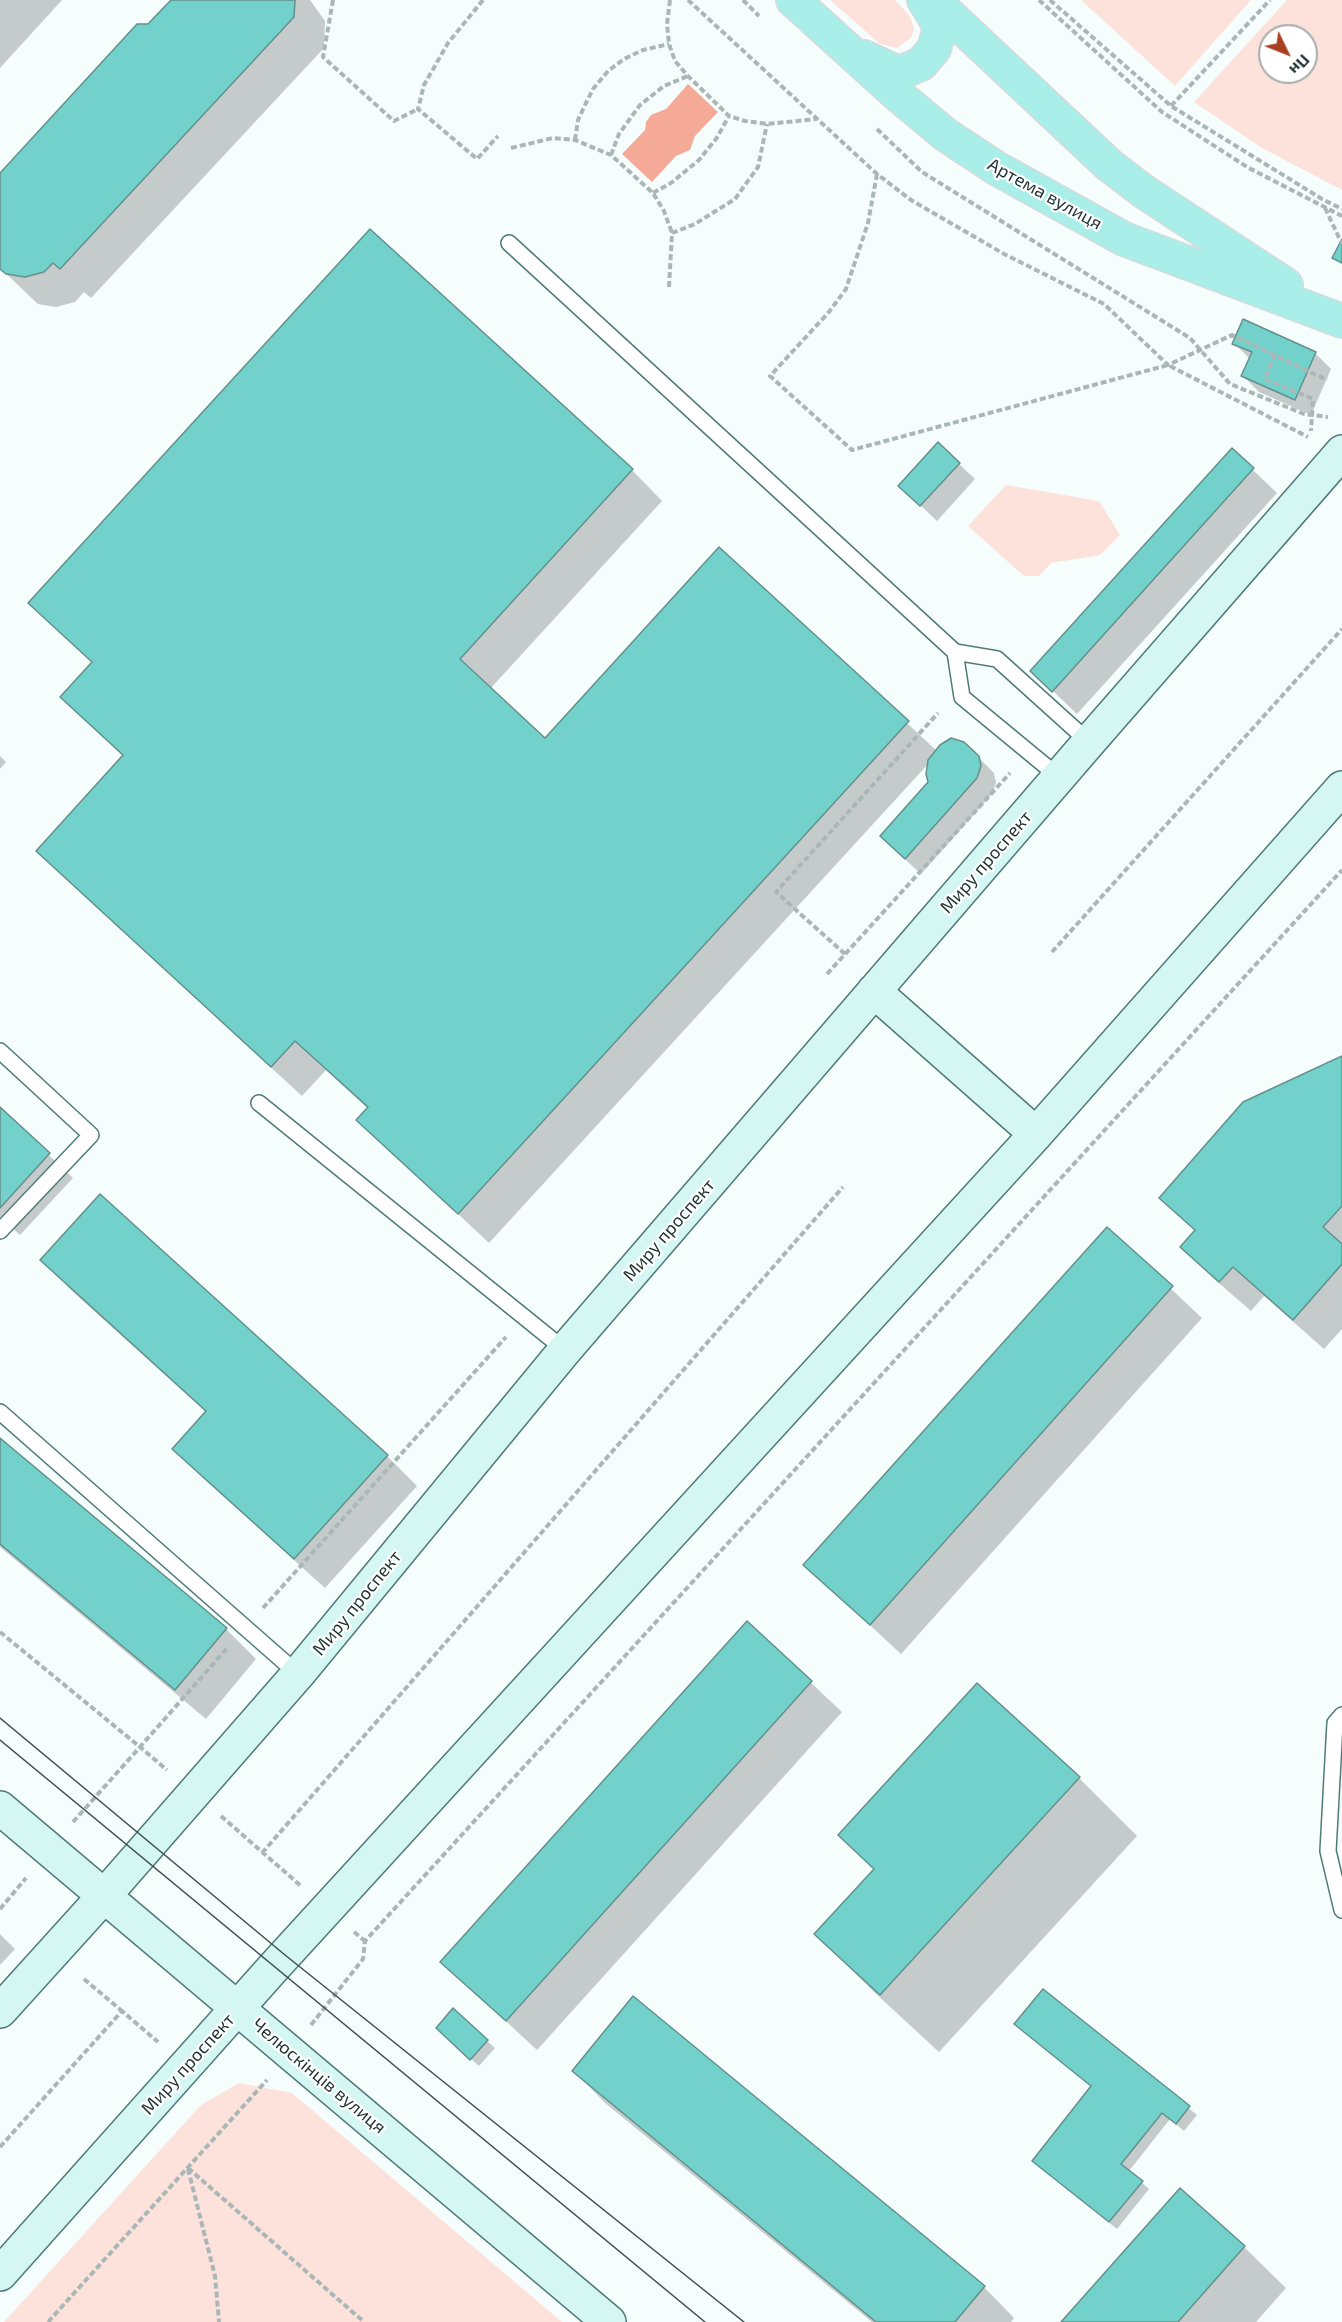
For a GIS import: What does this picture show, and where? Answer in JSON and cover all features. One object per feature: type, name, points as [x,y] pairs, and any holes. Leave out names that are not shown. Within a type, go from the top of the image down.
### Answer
[{"type":"main road","name":"Артема вулиця","points":[[793,0],[946,135],[996,168],[1124,238],[1340,320]]},
{"type":"main road","points":[[842,45],[879,66],[894,71],[912,69],[921,64],[938,41],[937,21],[924,0]]},
{"type":"main road","name":"Артема вулиця","points":[[933,0],[1118,171],[1151,197],[1340,320]]},
{"type":"main road","name":"Миру проспект","points":[[0,2011],[105,1895],[298,1674],[565,1350],[1089,741],[1342,452]]},
{"type":"main road","name":"Миру проспект","points":[[0,2274],[186,2066],[1036,1134],[1342,788]]},
{"type":"main road","points":[[874,991],[1036,1134]]},
{"type":"main road","name":"Челюскінців вулиця","points":[[0,1808],[609,2322]]},
{"type":"lane","points":[[509,243],[955,652],[997,659],[1089,741]]},
{"type":"lane","points":[[955,652],[962,697],[1059,777]]},
{"type":"lane","points":[[0,1051],[91,1135],[0,1231]]},
{"type":"lane","points":[[259,1103],[522,1318],[565,1350]]},
{"type":"lane","points":[[0,1412],[298,1674]]},
{"type":"lane","points":[[1342,1714],[1335,1723],[1328,1851],[1342,1910]]},
{"type":"path","points":[[333,0],[323,57],[394,121],[418,109],[424,86],[448,43],[483,0]]},
{"type":"path","points":[[670,0],[667,24],[669,44],[675,61],[729,116],[767,124],[818,119]]},
{"type":"path","points":[[688,0],[877,174],[911,200],[1004,254],[1104,304],[1168,365],[1311,439]]},
{"type":"path","points":[[1039,0],[1162,112],[1247,167],[1342,216]]},
{"type":"path","points":[[1050,0],[1171,106],[1342,209]]},
{"type":"path","points":[[1171,106],[1270,0]]},
{"type":"path","points":[[575,140],[579,120],[586,103],[593,89],[608,71],[624,59],[643,50],[669,44]]},
{"type":"path","points":[[611,154],[619,134],[640,105],[664,86],[688,76]]},
{"type":"path","points":[[418,109],[477,159],[498,136]]},
{"type":"path","points":[[653,193],[671,183],[699,160],[716,139],[729,116]]},
{"type":"path","points":[[672,233],[695,224],[735,199],[758,167],[763,152],[767,124]]},
{"type":"path","points":[[512,148],[553,138],[575,140],[611,154],[653,193],[664,211],[672,233],[669,287]]},
{"type":"path","points":[[877,174],[868,223],[846,289],[829,312],[770,376],[852,450],[1168,365],[1232,336],[1327,380]]},
{"type":"path","points":[[1322,199],[1342,244]]},
{"type":"path","points":[[1275,354],[1265,379],[1313,399]]},
{"type":"path","points":[[1052,952],[1342,629]]},
{"type":"path","points":[[845,954],[776,892],[938,713]]},
{"type":"path","points":[[48,2322],[252,2097],[363,1959],[365,1941],[1342,870]]},
{"type":"path","points":[[262,1853],[843,1187]]},
{"type":"path","points":[[0,1632],[140,1747],[522,1318]]},
{"type":"path","points":[[84,1979],[186,2066]]},
{"type":"path","points":[[0,2147],[122,2011]]},
{"type":"path","points":[[188,2168],[215,2276],[219,2322]]},
{"type":"path","points":[[188,2168],[364,2322]]},
{"type":"shaded area","points":[[830,0],[895,0],[912,21],[914,29],[911,38],[897,48],[880,44]]},
{"type":"shaded area","points":[[1081,0],[1251,0],[1175,86]]},
{"type":"shaded area","points":[[1287,0],[1342,0],[1342,190],[1262,148],[1194,102],[1258,32],[1258,84],[1318,84],[1318,24],[1265,24]]},
{"type":"shaded area","points":[[688,84],[718,112],[695,136],[690,150],[676,156],[652,182],[622,154],[645,130],[646,122],[651,115],[666,109]]},
{"type":"shaded area","points":[[1006,485],[1099,501],[1120,535],[1100,555],[1051,563],[1039,576],[1024,576],[968,526]]},
{"type":"shaded area","points":[[239,2083],[292,2093],[562,2322],[4,2322],[201,2105]]},
{"type":"building","points":[[171,0],[295,0],[294,17],[60,269],[53,263],[44,272],[25,277],[6,274],[0,269],[0,173],[137,24],[148,24]]},
{"type":"building","points":[[370,229],[633,469],[460,659],[545,738],[719,547],[909,721],[458,1214],[356,1120],[368,1107],[295,1041],[271,1067],[36,851],[123,755],[60,697],[92,662],[28,603]]},
{"type":"building","points":[[1342,239],[1342,263],[1332,258]]},
{"type":"building","points":[[1243,319],[1316,352],[1295,400],[1241,376],[1252,352],[1232,344]]},
{"type":"building","points":[[938,442],[960,463],[920,506],[898,486]]},
{"type":"building","points":[[1232,448],[1254,468],[1052,692],[1030,671]]},
{"type":"building","points":[[951,738],[964,742],[979,756],[981,766],[977,778],[905,859],[880,836],[928,782],[926,774],[928,760],[940,745]]},
{"type":"building","points":[[1342,1056],[1342,1206],[1323,1227],[1342,1244],[1342,1264],[1293,1320],[1233,1267],[1219,1282],[1180,1247],[1195,1230],[1159,1198],[1243,1102]]},
{"type":"building","points":[[0,1107],[50,1153],[0,1208]]},
{"type":"building","points":[[100,1194],[388,1455],[294,1559],[172,1449],[206,1411],[40,1260]]},
{"type":"building","points":[[1107,1227],[1173,1286],[870,1625],[803,1565]]},
{"type":"building","points":[[0,1438],[227,1628],[175,1690],[0,1544]]},
{"type":"building","points":[[747,1621],[812,1681],[506,2021],[440,1962]]},
{"type":"building","points":[[977,1683],[1080,1777],[880,1995],[814,1934],[874,1869],[838,1835]]},
{"type":"building","points":[[1043,1989],[1190,2106],[1176,2124],[1162,2113],[1121,2164],[1143,2181],[1109,2222],[1032,2161],[1091,2086],[1014,2024]]},
{"type":"building","points":[[633,1996],[985,2286],[955,2322],[876,2322],[572,2071]]},
{"type":"building","points":[[453,2008],[488,2040],[470,2060],[436,2028]]},
{"type":"building","points":[[1180,2188],[1245,2246],[1178,2322],[1061,2322]]},
{"type":"tram line","points":[[0,1718],[285,1955],[744,2322]]},
{"type":"tram line","points":[[0,1740],[705,2322]]}]
